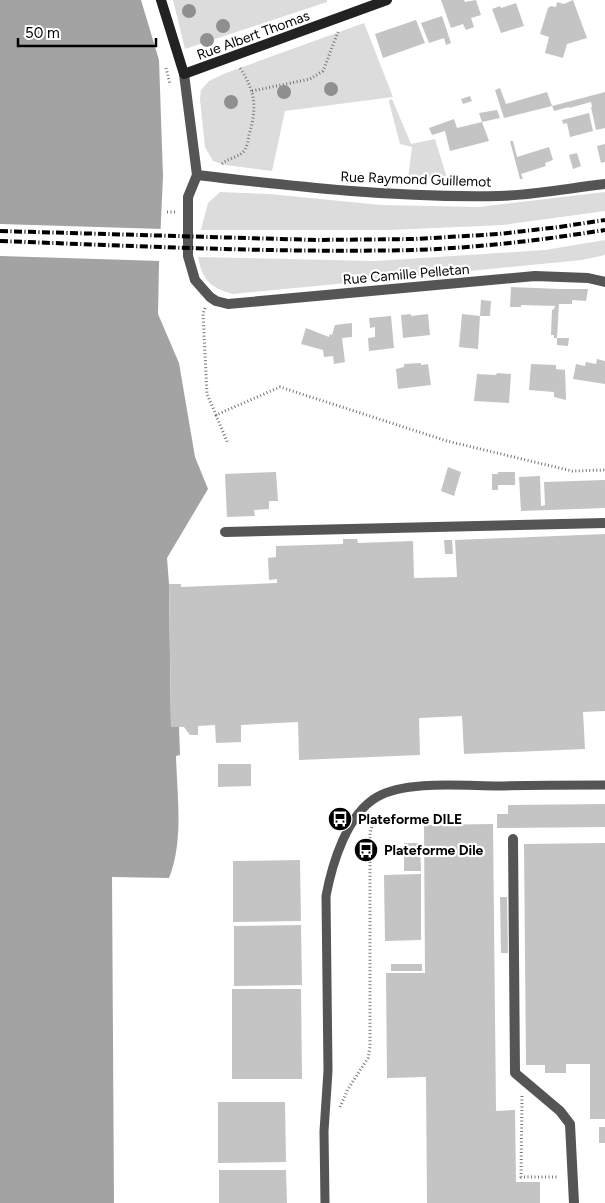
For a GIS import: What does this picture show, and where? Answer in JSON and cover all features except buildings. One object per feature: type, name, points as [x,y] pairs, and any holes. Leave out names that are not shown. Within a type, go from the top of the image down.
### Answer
[{"type":"street","points":[[161,0],[184,74],[196,175]]},
{"type":"street","name":"Rue Albert Thomas","points":[[184,74],[387,0]]},
{"type":"street","name":"Rue Raymond Guillemot","points":[[196,175],[270,184],[395,195],[501,196],[605,184]]},
{"type":"street","name":"Rue Camille Pelletan","points":[[196,175],[188,197],[188,256],[195,280],[216,301],[228,304],[535,276],[588,278],[605,282]]},
{"type":"street","points":[[225,532],[605,523]]},
{"type":"street","points":[[513,838],[515,1074],[560,1112],[570,1124],[574,1203]]},
{"type":"lane","points":[[324,1203],[324,1132],[328,1071],[326,896],[329,879],[340,846],[356,816],[377,797],[399,788],[605,785]]},
{"type":"path","points":[[252,91],[310,79],[323,70],[338,31],[337,19]]},
{"type":"path","points":[[218,178],[221,164],[226,159],[242,154],[246,147],[255,109],[252,91],[233,57]]},
{"type":"path","points":[[165,67],[170,86]]},
{"type":"path","points":[[199,304],[205,309],[203,314],[207,394],[228,444]]},
{"type":"path","points":[[216,415],[280,388],[447,441],[572,471],[605,470]]},
{"type":"path","points":[[339,1110],[348,1088],[368,1058],[370,1047],[370,833],[373,821],[378,814]]},
{"type":"shaded area","points":[[0,0],[141,0],[159,60],[163,176],[158,314],[179,363],[195,457],[208,489],[167,558],[171,727],[179,727],[180,755],[176,756],[178,833],[174,864],[169,878],[112,877],[114,1203],[0,1203]]},
{"type":"shaded area","points":[[173,0],[327,0],[327,2],[185,49]]},
{"type":"shaded area","points":[[364,23],[393,97],[285,111],[272,171],[226,165],[213,161],[205,147],[200,99],[201,90],[209,81],[226,73]]},
{"type":"shaded area","points":[[392,99],[411,144],[435,139],[447,178],[408,178],[412,147],[400,144],[389,102]]},
{"type":"shaded area","points":[[220,192],[269,194],[381,205],[479,207],[605,192],[605,211],[503,225],[390,230],[201,230],[208,203]]},
{"type":"shaded area","points":[[605,240],[605,255],[582,260],[233,294],[213,286],[209,282],[202,272],[198,257],[375,261],[545,250]]},
{"type":"pier","points":[[0,224],[163,229],[161,261],[0,256]]},
{"type":"railway","points":[[0,231],[316,240],[415,239],[499,234],[605,220]]},
{"type":"railway","points":[[0,241],[258,250],[361,251],[413,250],[509,243],[605,230]]},
{"type":"place","name":"Plateforme DILE","points":[[340,819]]},
{"type":"place","name":"Plateforme Dile","points":[[366,850]]}]
